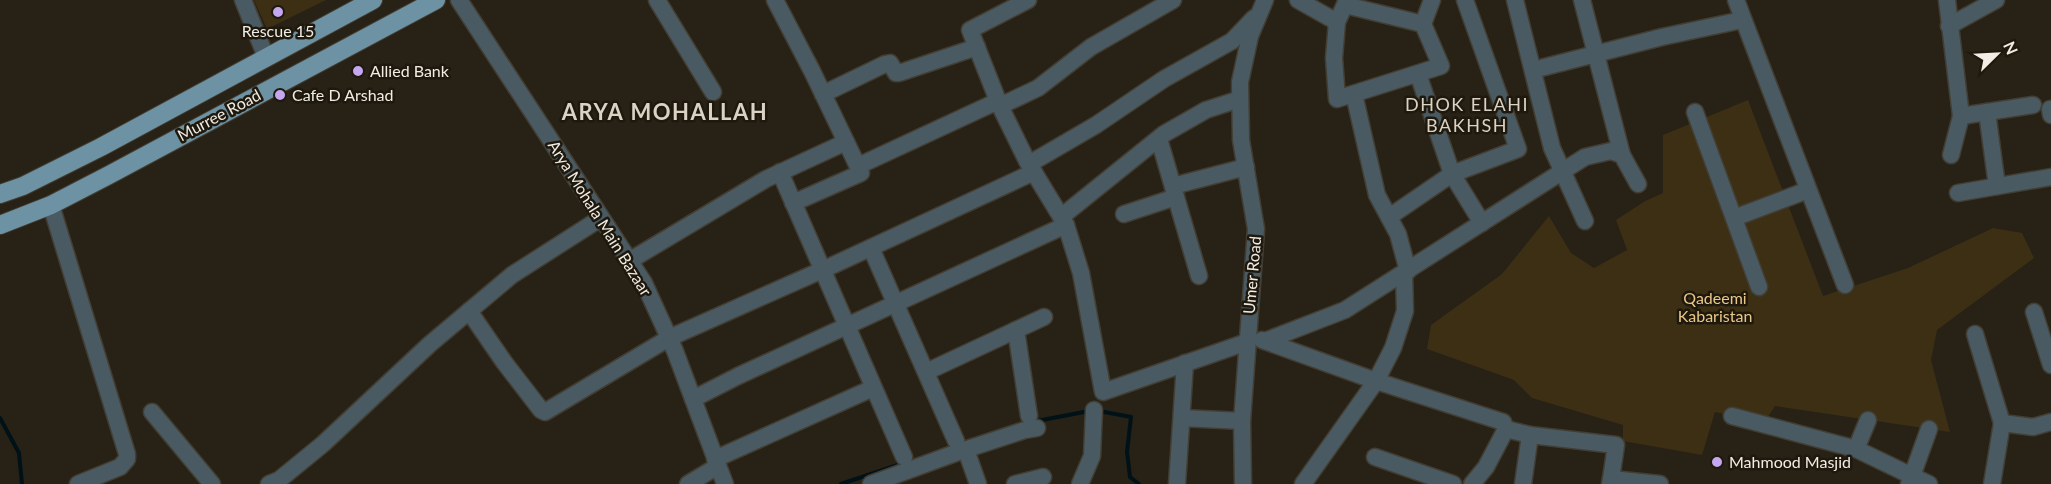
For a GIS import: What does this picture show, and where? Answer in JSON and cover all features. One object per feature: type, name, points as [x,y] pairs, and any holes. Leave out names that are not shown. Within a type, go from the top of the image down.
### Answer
[{"type":"main road","points":[[336,20],[356,0]]},
{"type":"main road","name":"Murree Road","points":[[0,194],[23,186],[101,147],[373,0]]},
{"type":"main road","name":"Murree Road","points":[[0,225],[51,205],[436,0]]},
{"type":"street","points":[[243,0],[266,57]]},
{"type":"street","name":"Arya Mohala Main Bazaar","points":[[459,0],[644,283],[669,338],[725,484]]},
{"type":"street","points":[[657,0],[713,92]]},
{"type":"street","points":[[775,0],[861,173],[793,203]]},
{"type":"street","points":[[1028,0],[970,30],[999,103],[1032,168],[1063,221],[1080,273],[1103,392],[1247,339],[1265,341],[1376,381],[1503,422],[1506,429]]},
{"type":"street","points":[[857,163],[858,166],[1038,88],[1091,47],[1173,0]]},
{"type":"street","points":[[1298,0],[1337,22]]},
{"type":"street","points":[[1423,24],[1346,2],[1337,22],[1334,58],[1337,99],[1441,66],[1423,24],[1432,0]]},
{"type":"street","points":[[1389,217],[1452,174],[1518,149],[1465,0]]},
{"type":"street","points":[[1515,0],[1552,148],[1585,221]]},
{"type":"street","points":[[1582,0],[1622,155],[1638,184]]},
{"type":"street","points":[[1736,0],[1845,285]]},
{"type":"street","points":[[1947,0],[1961,116],[1951,156]]},
{"type":"street","points":[[1949,26],[1996,0]]},
{"type":"street","points":[[469,311],[504,362],[541,410],[545,412],[669,338],[871,248],[1032,168],[1164,79],[1232,41],[1263,6]]},
{"type":"street","name":"Umer Road","points":[[1243,484],[1242,421],[1256,229],[1241,140],[1240,82],[1250,36],[1263,6]]},
{"type":"street","points":[[1533,70],[1743,20]]},
{"type":"street","points":[[823,94],[885,64],[890,63],[896,73],[899,73],[977,47]]},
{"type":"street","points":[[1419,74],[1452,174],[1482,223]]},
{"type":"street","points":[[1303,484],[1376,381],[1392,348],[1405,311],[1406,272],[1398,234],[1377,195],[1354,94]]},
{"type":"street","points":[[693,399],[1063,221],[1159,139],[1206,110],[1240,99]]},
{"type":"street","points":[[1961,116],[2033,105]]},
{"type":"street","points":[[1695,112],[1759,287]]},
{"type":"street","points":[[1987,112],[1997,186]]},
{"type":"street","points":[[1159,139],[1199,276]]},
{"type":"street","points":[[629,261],[766,179],[846,142]]},
{"type":"street","points":[[1265,341],[1345,310],[1585,157],[1611,151],[1622,155]]},
{"type":"street","points":[[1124,214],[1174,191],[1246,167]]},
{"type":"street","points":[[780,172],[873,388],[904,471]]},
{"type":"street","points":[[1958,193],[2051,177]]},
{"type":"street","points":[[1734,218],[1808,190]]},
{"type":"street","points":[[51,205],[127,453],[127,459],[120,467],[78,484]]},
{"type":"street","points":[[269,484],[279,480],[323,444],[430,344],[512,275],[601,218]]},
{"type":"street","points":[[871,248],[978,484]]},
{"type":"street","points":[[2034,312],[2051,365]]},
{"type":"street","points":[[926,372],[1044,317]]},
{"type":"street","points":[[871,484],[961,445],[1025,430],[1033,422],[1016,330]]},
{"type":"street","points":[[1975,334],[2002,423],[1992,484]]},
{"type":"street","points":[[1177,484],[1185,363]]},
{"type":"street","points":[[688,484],[716,462],[873,388]]},
{"type":"street","points":[[1080,484],[1092,456],[1094,410]]},
{"type":"street","points":[[152,412],[212,484]]},
{"type":"street","points":[[1732,416],[1856,449],[1910,480],[1929,484]]},
{"type":"street","points":[[1182,418],[1242,421]]},
{"type":"street","points":[[1856,449],[1868,420]]},
{"type":"street","points":[[2002,423],[2033,427],[2051,422]]},
{"type":"street","points":[[1506,429],[1530,435],[1616,445],[1611,481],[1660,484]]},
{"type":"street","points":[[1472,484],[1486,467],[1506,429]]},
{"type":"street","points":[[1910,480],[1929,429]]},
{"type":"street","points":[[1523,484],[1530,435]]},
{"type":"street","points":[[1375,457],[1453,484]]},
{"type":"street","points":[[1015,484],[1043,477]]},
{"type":"green space","points":[[254,0],[326,0],[267,29]]},
{"type":"green space","name":"Qadeemi Kabaristan","points":[[1748,100],[1823,296],[1908,268],[1993,228],[2022,233],[2034,258],[1937,330],[1931,360],[1950,432],[1775,406],[1765,422],[1715,412],[1702,455],[1623,441],[1623,425],[1532,398],[1514,380],[1427,349],[1431,325],[1502,274],[1549,216],[1571,253],[1594,268],[1627,250],[1616,220],[1645,201],[1663,193],[1663,135]]},
{"type":"waterway","points":[[1037,421],[1089,411]]},
{"type":"waterway","points":[[1099,411],[1131,417],[1127,452],[1130,477],[1139,484]]},
{"type":"waterway","points":[[0,418],[19,453],[22,484]]},
{"type":"waterway","points":[[841,484],[904,463]]},
{"type":"place","name":"Rescue 15","points":[[278,12]]},
{"type":"place","name":"Allied Bank","points":[[358,71]]},
{"type":"place","name":"Cafe D Arshad","points":[[280,95]]},
{"type":"place","name":"Mahmood Masjid","points":[[1717,462]]},
{"type":"district","name":"ARYA MOHALLAH","points":[[665,112]]},
{"type":"district","name":"DHOK ELAHI BAKHSH","points":[[1467,115]]}]
